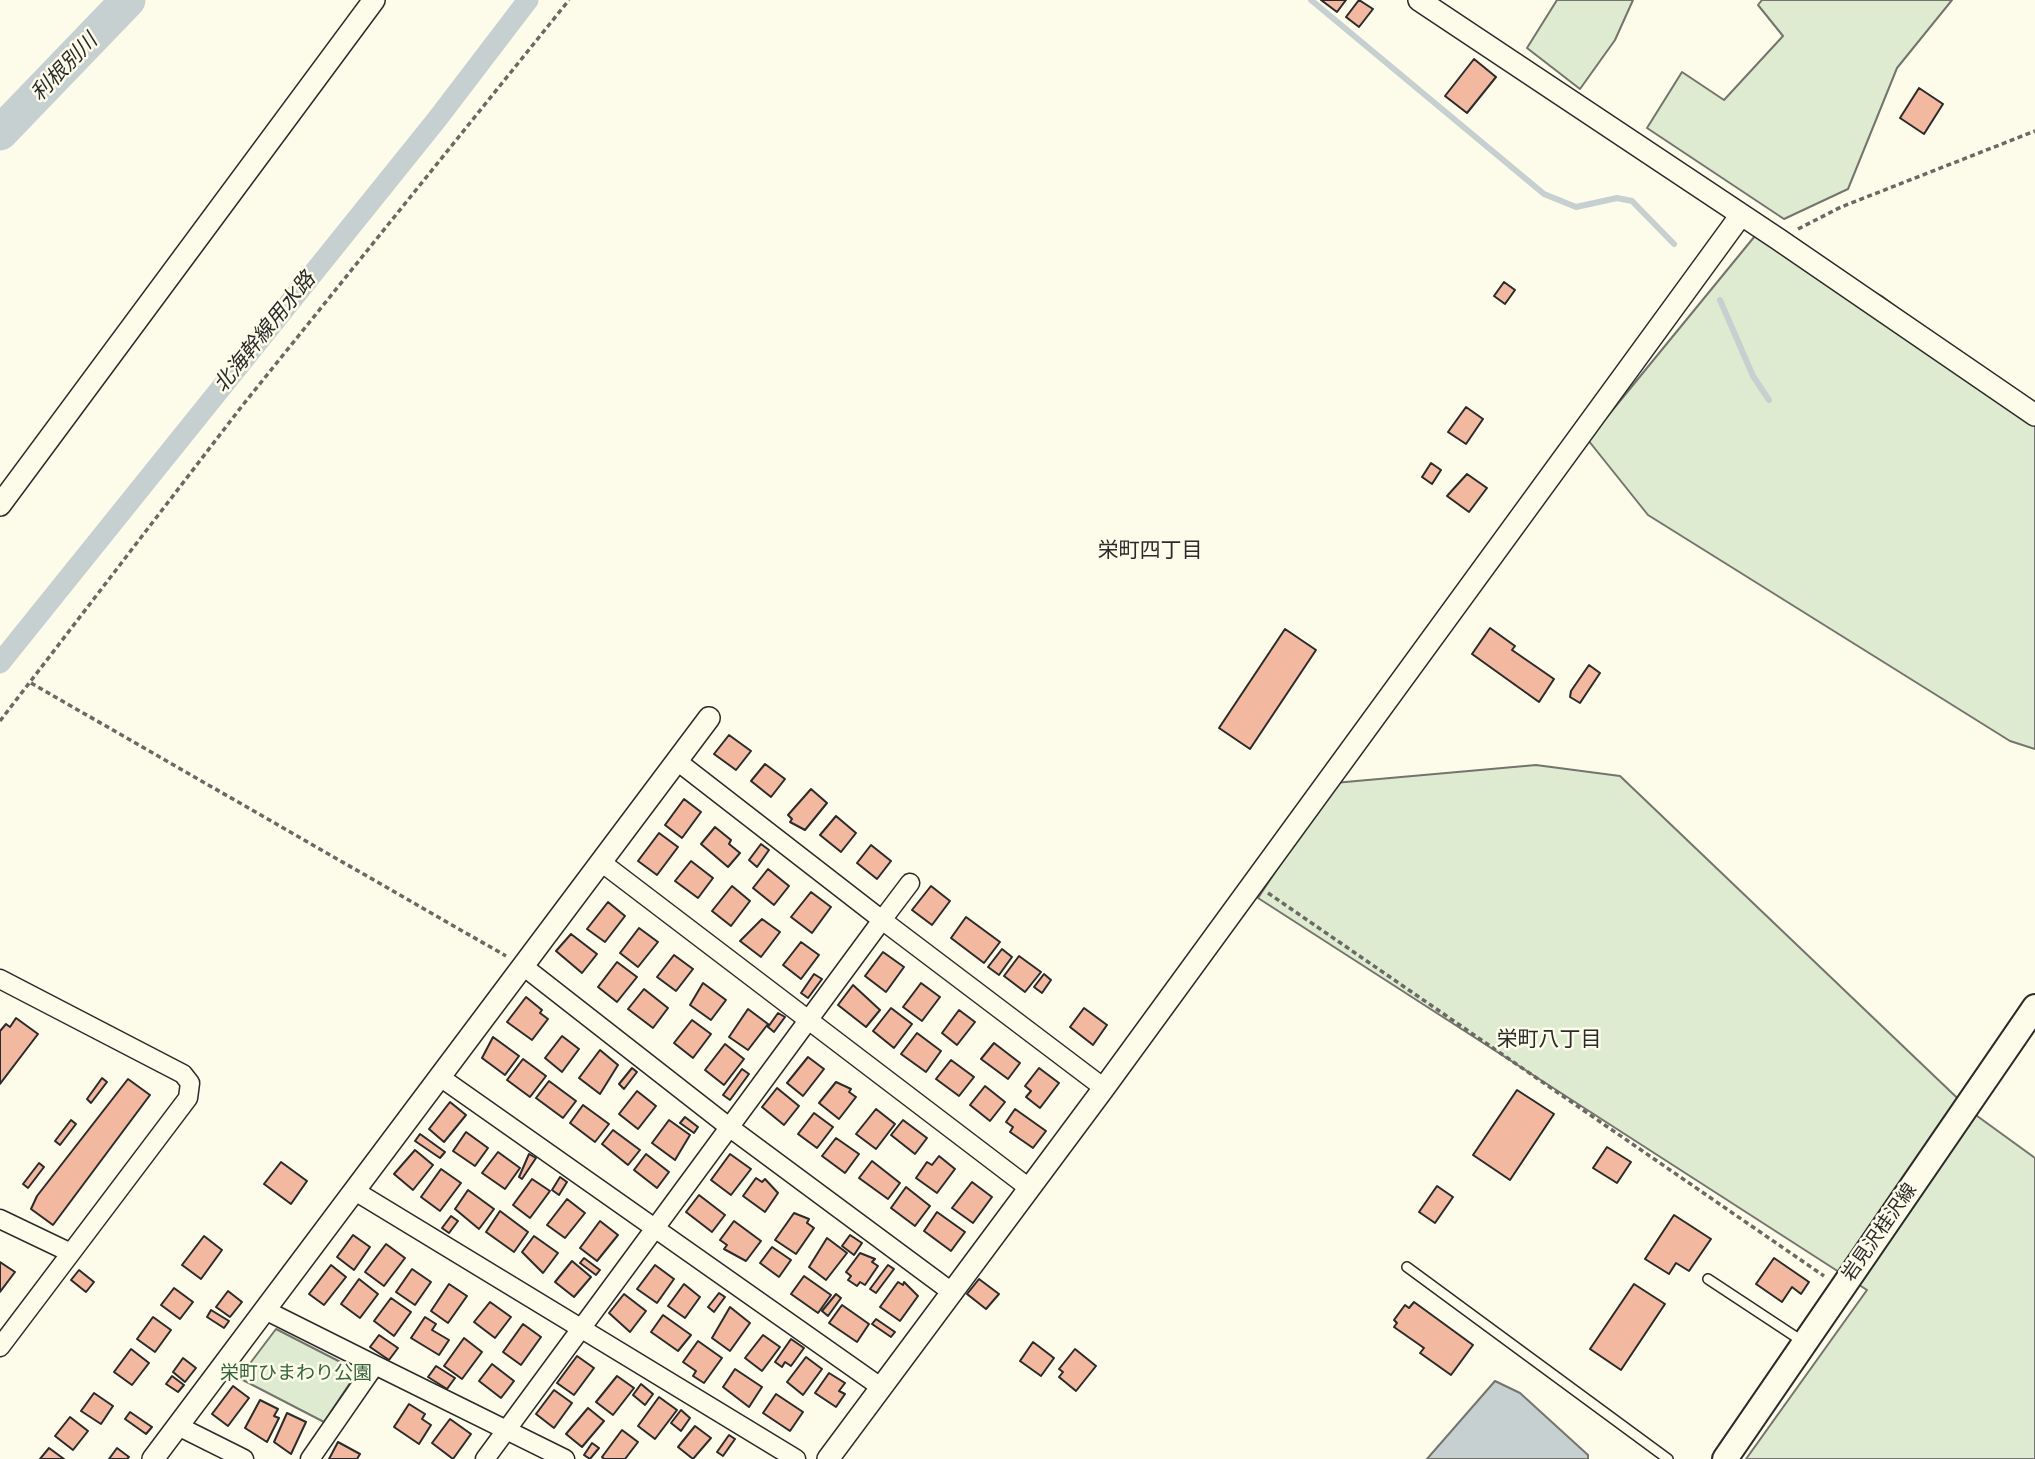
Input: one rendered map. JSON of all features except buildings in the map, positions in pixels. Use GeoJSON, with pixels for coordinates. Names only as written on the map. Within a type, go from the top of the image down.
{"type":"FeatureCollection","features":[{"type":"Feature","properties":{"kind":"main road","name":"岩見沢桂沢線"},"geometry":{"type":"LineString","coordinates":[[1725,1459],[1840,1287],[2035,1007]]}},
{"type":"Feature","properties":{"kind":"street"},"geometry":{"type":"LineString","coordinates":[[0,505],[374,0]]}},
{"type":"Feature","properties":{"kind":"street"},"geometry":{"type":"LineString","coordinates":[[1419,0],[1778,239],[2035,415]]}},
{"type":"Feature","properties":{"kind":"street"},"geometry":{"type":"LineString","coordinates":[[828,1459],[1104,1088],[1741,215]]}},
{"type":"Feature","properties":{"kind":"street"},"geometry":{"type":"LineString","coordinates":[[153,1459],[709,718]]}},
{"type":"Feature","properties":{"kind":"street"},"geometry":{"type":"LineString","coordinates":[[677,761],[1104,1088]]}},
{"type":"Feature","properties":{"kind":"street"},"geometry":{"type":"LineString","coordinates":[[601,862],[1029,1188]]}},
{"type":"Feature","properties":{"kind":"street"},"geometry":{"type":"LineString","coordinates":[[485,1459],[910,883]]}},
{"type":"Feature","properties":{"kind":"street"},"geometry":{"type":"LineString","coordinates":[[523,966],[729,1127],[953,1293]]}},
{"type":"Feature","properties":{"kind":"street"},"geometry":{"type":"LineString","coordinates":[[0,979],[183,1074],[190,1083],[188,1098],[0,1347]]}},
{"type":"Feature","properties":{"kind":"street"},"geometry":{"type":"LineString","coordinates":[[440,1077],[882,1388]]}},
{"type":"Feature","properties":{"kind":"street"},"geometry":{"type":"LineString","coordinates":[[355,1191],[796,1459]]}},
{"type":"Feature","properties":{"kind":"street"},"geometry":{"type":"LineString","coordinates":[[0,1219],[71,1253]]}},
{"type":"Feature","properties":{"kind":"street"},"geometry":{"type":"LineString","coordinates":[[265,1310],[565,1459]]}},
{"type":"Feature","properties":{"kind":"street"},"geometry":{"type":"LineString","coordinates":[[310,1459],[375,1365]]}},
{"type":"Feature","properties":{"kind":"street"},"geometry":{"type":"LineString","coordinates":[[178,1426],[244,1459]]}},
{"type":"Feature","properties":{"kind":"lane"},"geometry":{"type":"LineString","coordinates":[[1408,1267],[1668,1459]]}},
{"type":"Feature","properties":{"kind":"lane"},"geometry":{"type":"LineString","coordinates":[[1708,1279],[1803,1342]]}},
{"type":"Feature","properties":{"kind":"path"},"geometry":{"type":"LineString","coordinates":[[0,721],[242,406],[569,0]]}},
{"type":"Feature","properties":{"kind":"path"},"geometry":{"type":"LineString","coordinates":[[1778,239],[1841,207],[2035,131]]}},
{"type":"Feature","properties":{"kind":"path"},"geometry":{"type":"LineString","coordinates":[[31,683],[523,966]]}},
{"type":"Feature","properties":{"kind":"path"},"geometry":{"type":"LineString","coordinates":[[1253,883],[1840,1287]]}},
{"type":"Feature","properties":{"kind":"green space"},"geometry":{"type":"Polygon","coordinates":[[[1557,0],[1633,0],[1615,40],[1580,89],[1527,48],[1557,0]]]}},
{"type":"Feature","properties":{"kind":"green space"},"geometry":{"type":"Polygon","coordinates":[[[1762,0],[1952,0],[1897,68],[1848,189],[1784,219],[1647,128],[1682,72],[1724,100],[1783,36],[1758,5],[1762,0]]]}},
{"type":"Feature","properties":{"kind":"green space"},"geometry":{"type":"Polygon","coordinates":[[[1759,231],[1883,297],[2035,412],[2035,749],[2010,741],[1648,515],[1588,440],[1759,231]]]}},
{"type":"Feature","properties":{"kind":"green space"},"geometry":{"type":"Polygon","coordinates":[[[1536,765],[1620,776],[1973,1113],[2035,1158],[2035,1459],[1746,1459],[1867,1290],[1258,898],[1334,783],[1536,765]]]}},
{"type":"Feature","properties":{"kind":"green space","name":"栄町ひまわり公園"},"geometry":{"type":"Polygon","coordinates":[[[276,1329],[358,1371],[324,1422],[239,1378],[276,1329]]]}},
{"type":"Feature","properties":{"kind":"shaded area"},"geometry":{"type":"Polygon","coordinates":[[[1495,1381],[1520,1393],[1588,1455],[1588,1459],[1427,1459],[1495,1381]]]}},
{"type":"Feature","properties":{"kind":"waterway","name":"利根別川"},"geometry":{"type":"LineString","coordinates":[[0,133],[128,0]]}},
{"type":"Feature","properties":{"kind":"waterway","name":"北海幹線用水路"},"geometry":{"type":"LineString","coordinates":[[0,663],[438,118],[528,0]]}},
{"type":"Feature","properties":{"kind":"waterway"},"geometry":{"type":"LineString","coordinates":[[1311,0],[1544,194],[1576,207],[1617,198],[1632,201],[1674,244]]}},
{"type":"Feature","properties":{"kind":"waterway"},"geometry":{"type":"LineString","coordinates":[[1720,300],[1753,376],[1769,400]]}},
{"type":"Feature","properties":{"kind":"district","name":"栄町四丁目"},"geometry":{"type":"Point","coordinates":[1150,550]}},
{"type":"Feature","properties":{"kind":"district","name":"栄町八丁目"},"geometry":{"type":"Point","coordinates":[1549,1039]}}]}
